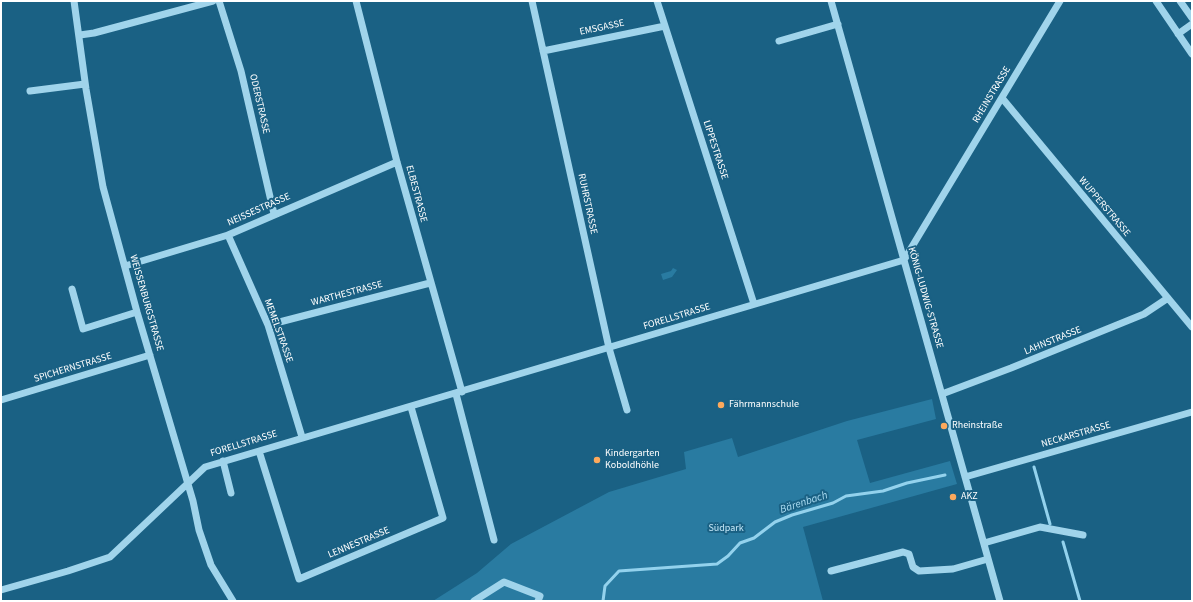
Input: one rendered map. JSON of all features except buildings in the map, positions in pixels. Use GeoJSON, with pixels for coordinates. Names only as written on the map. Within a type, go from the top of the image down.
{"type":"FeatureCollection","features":[{"type":"Feature","properties":{"kind":"street","name":"WEISSENBURGSTRASSE"},"geometry":{"type":"LineString","coordinates":[[74,1],[80,35],[85,84],[103,187],[137,312],[211,565],[233,601]]}},
{"type":"Feature","properties":{"kind":"street"},"geometry":{"type":"LineString","coordinates":[[80,35],[94,33],[213,1]]}},
{"type":"Feature","properties":{"kind":"street","name":"ODERSTRASSE"},"geometry":{"type":"LineString","coordinates":[[219,1],[241,71],[274,214]]}},
{"type":"Feature","properties":{"kind":"street","name":"ELBESTRASSE"},"geometry":{"type":"LineString","coordinates":[[356,1],[397,162],[459,393]]}},
{"type":"Feature","properties":{"kind":"street","name":"RUHRSTRASSE"},"geometry":{"type":"LineString","coordinates":[[532,1],[609,348],[627,410]]}},
{"type":"Feature","properties":{"kind":"street","name":"LIPPESTRASSE"},"geometry":{"type":"LineString","coordinates":[[657,1],[754,304]]}},
{"type":"Feature","properties":{"kind":"street","name":"KÖNIG-LUDWIG-STRASSE"},"geometry":{"type":"LineString","coordinates":[[832,1],[1000,601]]}},
{"type":"Feature","properties":{"kind":"street","name":"RHEINSTRASSE"},"geometry":{"type":"LineString","coordinates":[[904,260],[1060,1]]}},
{"type":"Feature","properties":{"kind":"street"},"geometry":{"type":"LineString","coordinates":[[1156,1],[1192,54]]}},
{"type":"Feature","properties":{"kind":"street"},"geometry":{"type":"LineString","coordinates":[[1180,1],[1192,18]]}},
{"type":"Feature","properties":{"kind":"street"},"geometry":{"type":"LineString","coordinates":[[779,41],[838,24]]}},
{"type":"Feature","properties":{"kind":"street"},"geometry":{"type":"LineString","coordinates":[[1178,34],[1192,24]]}},
{"type":"Feature","properties":{"kind":"street","name":"EMSGASSE"},"geometry":{"type":"LineString","coordinates":[[543,51],[665,26]]}},
{"type":"Feature","properties":{"kind":"street"},"geometry":{"type":"LineString","coordinates":[[30,91],[85,84]]}},
{"type":"Feature","properties":{"kind":"street","name":"WUPPERSTRASSE"},"geometry":{"type":"LineString","coordinates":[[1002,98],[1192,327]]}},
{"type":"Feature","properties":{"kind":"street","name":"NEISSESTRASSE"},"geometry":{"type":"LineString","coordinates":[[125,266],[228,235],[397,162]]}},
{"type":"Feature","properties":{"kind":"street","name":"MEMELSTRASSE"},"geometry":{"type":"LineString","coordinates":[[228,235],[268,325],[302,437]]}},
{"type":"Feature","properties":{"kind":"street","name":"FORELLSTRASSE"},"geometry":{"type":"LineString","coordinates":[[1,590],[68,571],[110,556],[187,482],[205,467],[302,437],[459,393],[904,260]]}},
{"type":"Feature","properties":{"kind":"street","name":"WARTHESTRASSE"},"geometry":{"type":"LineString","coordinates":[[268,325],[430,283]]}},
{"type":"Feature","properties":{"kind":"street"},"geometry":{"type":"LineString","coordinates":[[72,289],[83,329],[137,312]]}},
{"type":"Feature","properties":{"kind":"street","name":"LAHNSTRASSE"},"geometry":{"type":"LineString","coordinates":[[942,394],[1011,368],[1144,314],[1168,298]]}},
{"type":"Feature","properties":{"kind":"street","name":"SPICHERNSTRASSE"},"geometry":{"type":"LineString","coordinates":[[1,400],[150,355]]}},
{"type":"Feature","properties":{"kind":"street"},"geometry":{"type":"LineString","coordinates":[[459,393],[494,540]]}},
{"type":"Feature","properties":{"kind":"street","name":"LENNESTRASSE"},"geometry":{"type":"LineString","coordinates":[[259,451],[300,579],[443,518],[411,407]]}},
{"type":"Feature","properties":{"kind":"street","name":"NECKARSTRASSE"},"geometry":{"type":"LineString","coordinates":[[965,477],[1192,412]]}},
{"type":"Feature","properties":{"kind":"street"},"geometry":{"type":"LineString","coordinates":[[223,461],[231,493]]}},
{"type":"Feature","properties":{"kind":"street"},"geometry":{"type":"LineString","coordinates":[[984,542],[1040,526],[1083,535]]}},
{"type":"Feature","properties":{"kind":"street"},"geometry":{"type":"LineString","coordinates":[[831,571],[903,552],[910,554],[913,567],[919,571],[953,569],[988,559]]}},
{"type":"Feature","properties":{"kind":"street"},"geometry":{"type":"LineString","coordinates":[[474,601],[504,582],[540,596],[538,601]]}},
{"type":"Feature","properties":{"kind":"green space"},"geometry":{"type":"Polygon","coordinates":[[[673,268],[677,270],[672,277],[663,280],[661,274],[671,271],[673,268]]]}},
{"type":"Feature","properties":{"kind":"green space","name":"Südpark"},"geometry":{"type":"Polygon","coordinates":[[[932,399],[936,419],[857,440],[870,483],[950,461],[957,484],[803,527],[823,601],[433,601],[477,573],[511,544],[609,492],[686,469],[684,452],[732,438],[738,457],[847,421],[932,399]]]}},
{"type":"Feature","properties":{"kind":"waterway","name":"Bärenbach"},"geometry":{"type":"LineString","coordinates":[[1034,467],[1050,524]]}},
{"type":"Feature","properties":{"kind":"waterway","name":"Bärenbach"},"geometry":{"type":"LineString","coordinates":[[603,601],[605,586],[619,571],[717,564],[728,556],[740,543],[754,538],[775,522],[792,515],[833,503],[846,496],[883,491],[907,483],[945,475]]}},
{"type":"Feature","properties":{"kind":"waterway","name":"Bärenbach"},"geometry":{"type":"LineString","coordinates":[[1063,542],[1080,601]]}},
{"type":"Feature","properties":{"kind":"place","name":"Fährmannschule"},"geometry":{"type":"Point","coordinates":[721,405]}},
{"type":"Feature","properties":{"kind":"place","name":"Rheinstraße"},"geometry":{"type":"Point","coordinates":[944,426]}},
{"type":"Feature","properties":{"kind":"place","name":"Kindergarten Koboldhöhle"},"geometry":{"type":"Point","coordinates":[597,460]}},
{"type":"Feature","properties":{"kind":"place","name":"AKZ"},"geometry":{"type":"Point","coordinates":[953,497]}}]}
